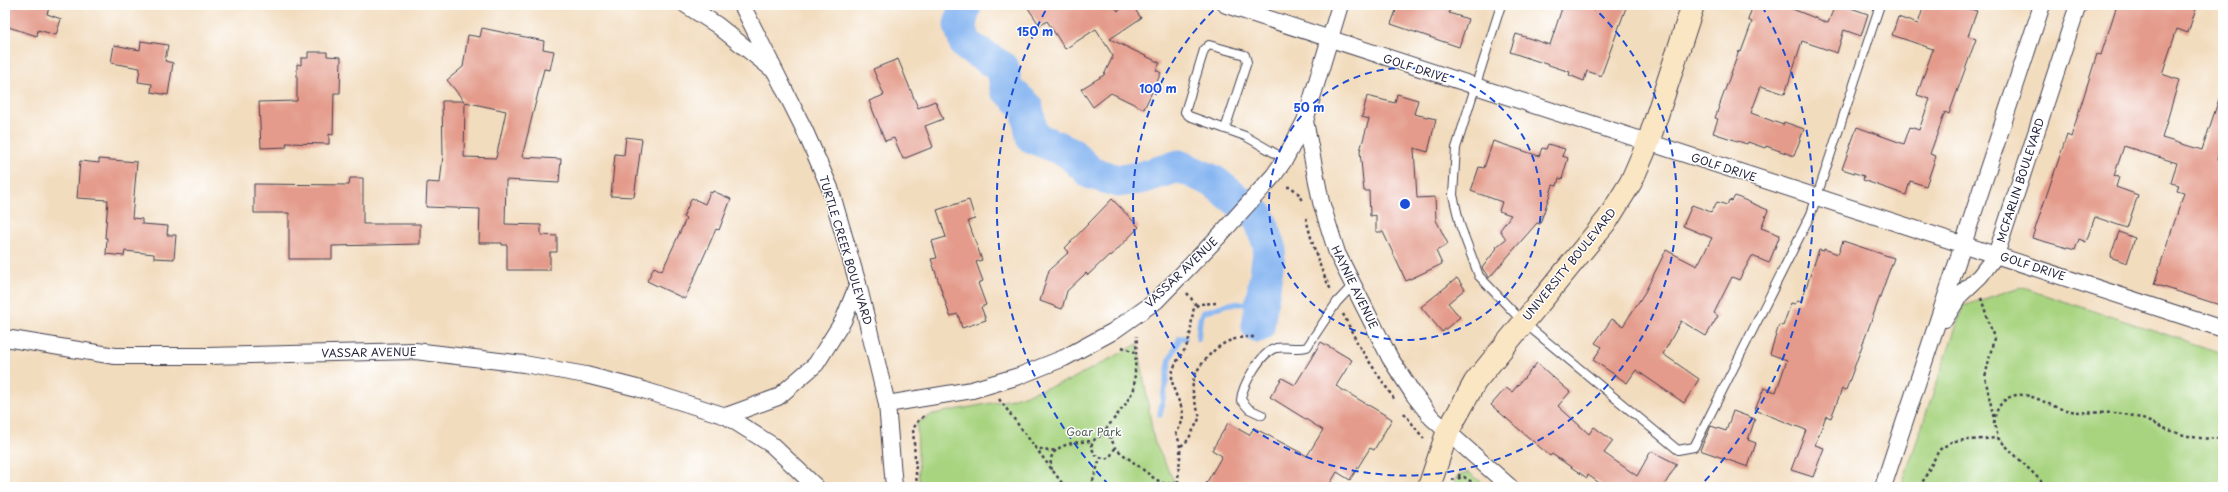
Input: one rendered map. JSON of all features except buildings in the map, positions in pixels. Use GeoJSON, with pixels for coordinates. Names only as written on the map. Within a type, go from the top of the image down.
{"type":"FeatureCollection","features":[{"type":"Feature","properties":{"kind":"street"},"geometry":{"type":"LineString","coordinates":[[686,5],[717,25],[776,72]]}},
{"type":"Feature","properties":{"kind":"street","name":"TURTLE CREEK BOULEVARD"},"geometry":{"type":"LineString","coordinates":[[742,5],[776,72],[830,188],[858,284],[887,404],[894,487]]}},
{"type":"Feature","properties":{"kind":"street","name":"GOLF DRIVE"},"geometry":{"type":"LineString","coordinates":[[1226,5],[1329,40],[1964,244],[2223,329]]}},
{"type":"Feature","properties":{"kind":"street"},"geometry":{"type":"LineString","coordinates":[[1329,40],[1340,5]]}},
{"type":"Feature","properties":{"kind":"street","name":"UNIVERSITY BOULEVARD"},"geometry":{"type":"LineString","coordinates":[[1429,487],[1447,433],[1475,382],[1522,321],[1608,219],[1631,182],[1648,143],[1693,5]]}},
{"type":"Feature","properties":{"kind":"street","name":"MCFARLIN BOULEVARD"},"geometry":{"type":"LineString","coordinates":[[1883,487],[2042,5]]}},
{"type":"Feature","properties":{"kind":"street","name":"MCFARLIN BOULEVARD"},"geometry":{"type":"LineString","coordinates":[[1932,339],[1960,295],[1980,276],[1996,255],[2078,5]]}},
{"type":"Feature","properties":{"kind":"street","name":"VASSAR AVENUE"},"geometry":{"type":"LineString","coordinates":[[887,404],[972,390],[1019,376],[1064,358],[1112,332],[1156,300],[1220,235],[1274,175],[1305,121],[1329,40]]}},
{"type":"Feature","properties":{"kind":"street","name":"HAYNIE AVENUE"},"geometry":{"type":"LineString","coordinates":[[1305,121],[1321,202],[1337,254],[1390,358],[1414,395],[1447,433],[1510,487]]}},
{"type":"Feature","properties":{"kind":"street"},"geometry":{"type":"LineString","coordinates":[[726,416],[778,397],[816,364],[843,320],[858,284]]}},
{"type":"Feature","properties":{"kind":"street","name":"VASSAR AVENUE"},"geometry":{"type":"LineString","coordinates":[[5,338],[115,356],[207,356],[415,351],[469,356],[586,376],[682,401],[726,416],[772,445],[816,487]]}},
{"type":"Feature","properties":{"kind":"lane"},"geometry":{"type":"LineString","coordinates":[[1501,5],[1474,86],[1456,148],[1453,195],[1460,226],[1479,276],[1522,321],[1678,450],[1694,447],[1811,214],[1880,5]]}},
{"type":"Feature","properties":{"kind":"lane"},"geometry":{"type":"LineString","coordinates":[[1225,129],[1247,62],[1245,55],[1210,45],[1204,50],[1185,112],[1189,116],[1225,129],[1245,136],[1285,158]]}},
{"type":"Feature","properties":{"kind":"lane"},"geometry":{"type":"LineString","coordinates":[[1262,416],[1249,409],[1241,400],[1242,390],[1256,367],[1269,351],[1277,348],[1297,350],[1307,347],[1337,302],[1352,285]]}},
{"type":"Feature","properties":{"kind":"path"},"geometry":{"type":"LineString","coordinates":[[1185,290],[1196,306]]}},
{"type":"Feature","properties":{"kind":"path"},"geometry":{"type":"LineString","coordinates":[[1982,302],[1994,338],[1985,377],[1998,438],[2047,487]]}},
{"type":"Feature","properties":{"kind":"path"},"geometry":{"type":"LineString","coordinates":[[1182,487],[1178,483],[1181,446],[1176,433],[1184,419],[1184,412],[1175,392],[1172,378],[1176,362],[1188,342],[1190,320],[1194,308],[1199,304],[1216,303]]}},
{"type":"Feature","properties":{"kind":"path"},"geometry":{"type":"LineString","coordinates":[[1100,458],[1092,451],[1093,441],[1096,437],[1101,435],[1125,405],[1134,388],[1136,376],[1135,352],[1138,330]]}},
{"type":"Feature","properties":{"kind":"path"},"geometry":{"type":"LineString","coordinates":[[1181,446],[1188,440],[1200,417],[1193,390],[1194,378],[1201,365],[1214,349],[1229,340],[1242,336],[1257,337]]}},
{"type":"Feature","properties":{"kind":"path"},"geometry":{"type":"LineString","coordinates":[[1121,346],[1135,352]]}},
{"type":"Feature","properties":{"kind":"path"},"geometry":{"type":"LineString","coordinates":[[1994,423],[1997,408],[2010,397],[2018,395],[2026,396],[2065,410],[2131,415],[2169,430],[2202,439],[2223,438]]}},
{"type":"Feature","properties":{"kind":"path"},"geometry":{"type":"LineString","coordinates":[[999,399],[1033,447],[1065,487]]}},
{"type":"Feature","properties":{"kind":"path"},"geometry":{"type":"LineString","coordinates":[[1101,435],[1112,438],[1115,448],[1155,479],[1165,484],[1178,483]]}},
{"type":"Feature","properties":{"kind":"path"},"geometry":{"type":"LineString","coordinates":[[1920,487],[1939,450],[1954,441],[1998,438]]}},
{"type":"Feature","properties":{"kind":"path"},"geometry":{"type":"LineString","coordinates":[[1053,473],[1052,459],[1057,450],[1065,444],[1093,441]]}},
{"type":"Feature","properties":{"kind":"path"},"geometry":{"type":"LineString","coordinates":[[1033,447],[1048,451],[1057,450]]}},
{"type":"Feature","properties":{"kind":"path"},"geometry":{"type":"LineString","coordinates":[[1100,458],[1110,456],[1115,448]]}},
{"type":"Feature","properties":{"kind":"path"},"geometry":{"type":"LineString","coordinates":[[1091,487],[1100,458]]}},
{"type":"Feature","properties":{"kind":"path"},"geometry":{"type":"LineString","coordinates":[[1459,477],[1460,471]]}},
{"type":"Feature","properties":{"kind":"path"},"geometry":{"type":"LineString","coordinates":[[1450,482],[1459,477],[1468,479],[1475,487]]}},
{"type":"Feature","properties":{"kind":"green space"},"geometry":{"type":"Polygon","coordinates":[[[2020,287],[2223,353],[2223,487],[1901,487],[1963,306],[2020,287]]]}},
{"type":"Feature","properties":{"kind":"green space","name":"Goar Park"},"geometry":{"type":"Polygon","coordinates":[[[1138,344],[1154,441],[1177,487],[919,487],[917,423],[933,414],[1008,400],[1068,381],[1138,344]]]}},
{"type":"Feature","properties":{"kind":"green space"},"geometry":{"type":"Polygon","coordinates":[[[1468,472],[1488,487],[1453,487],[1456,477],[1468,472]]]}},
{"type":"Feature","properties":{"kind":"waterway"},"geometry":{"type":"LineString","coordinates":[[965,5],[960,25],[966,45],[1003,68],[1006,88],[1027,107],[1032,137],[1069,152],[1091,173],[1118,181],[1140,178],[1179,166],[1213,181],[1259,217],[1270,247],[1258,326]]}},
{"type":"Feature","properties":{"kind":"waterway"},"geometry":{"type":"LineString","coordinates":[[1198,339],[1200,319],[1204,312],[1228,304],[1261,303]]}},
{"type":"Feature","properties":{"kind":"waterway"},"geometry":{"type":"LineString","coordinates":[[1160,415],[1170,359],[1180,338],[1185,338]]}}]}
